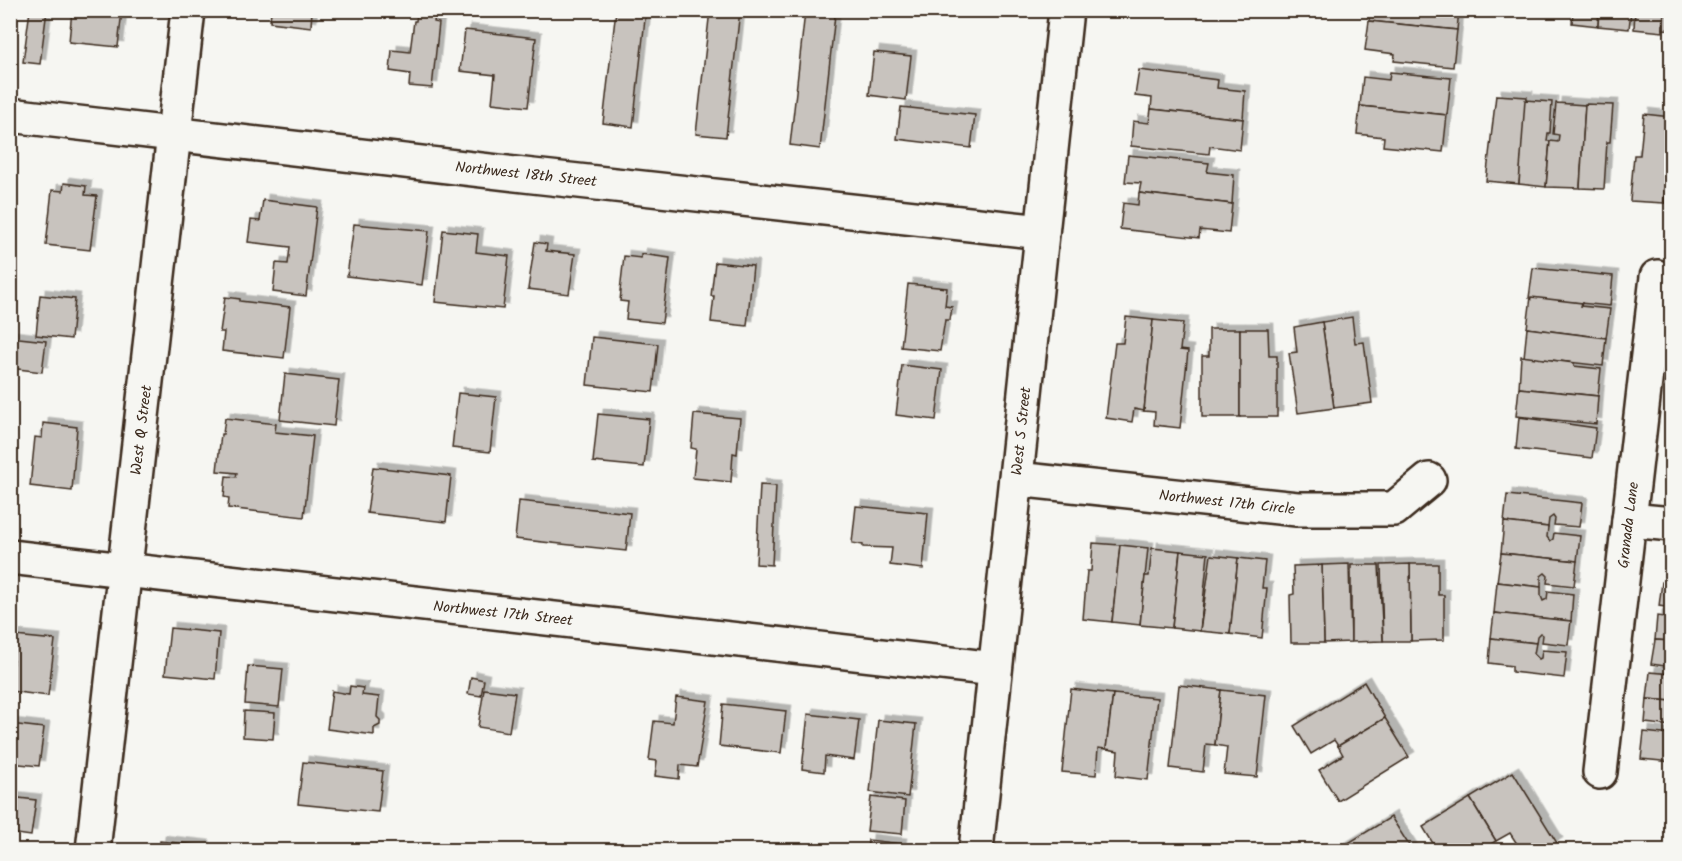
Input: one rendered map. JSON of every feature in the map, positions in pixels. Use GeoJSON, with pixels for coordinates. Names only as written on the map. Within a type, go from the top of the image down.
{"type":"FeatureCollection","features":[{"type":"Feature","properties":{"kind":"street","name":"West Q Street"},"geometry":{"type":"LineString","coordinates":[[93,850],[188,10]]}},
{"type":"Feature","properties":{"kind":"street","name":"West S Street"},"geometry":{"type":"LineString","coordinates":[[975,850],[1066,10]]}},
{"type":"Feature","properties":{"kind":"street","name":"Northwest 18th Street"},"geometry":{"type":"LineString","coordinates":[[10,115],[1042,232]]}},
{"type":"Feature","properties":{"kind":"street","name":"Granada Lane"},"geometry":{"type":"LineString","coordinates":[[1600,772],[1657,277]]}},
{"type":"Feature","properties":{"kind":"street","name":"Northwest 17th Circle"},"geometry":{"type":"LineString","coordinates":[[1016,479],[1297,509],[1394,509],[1429,480]]}},
{"type":"Feature","properties":{"kind":"street"},"geometry":{"type":"LineString","coordinates":[[1629,520],[1671,524]]}},
{"type":"Feature","properties":{"kind":"street","name":"Northwest 17th Street"},"geometry":{"type":"LineString","coordinates":[[10,557],[995,669]]}},
{"type":"Feature","properties":{"kind":"building"},"geometry":{"type":"Polygon","coordinates":[[[30,10],[47,10],[40,64],[23,62],[30,10]]]}},
{"type":"Feature","properties":{"kind":"building"},"geometry":{"type":"Polygon","coordinates":[[[72,10],[122,10],[118,47],[69,42],[72,10]]]}},
{"type":"Feature","properties":{"kind":"building"},"geometry":{"type":"Polygon","coordinates":[[[271,10],[312,10],[311,27],[270,22],[271,10]]]}},
{"type":"Feature","properties":{"kind":"building"},"geometry":{"type":"Polygon","coordinates":[[[616,10],[646,10],[633,127],[603,123],[616,10]]]}},
{"type":"Feature","properties":{"kind":"building"},"geometry":{"type":"Polygon","coordinates":[[[710,10],[740,10],[726,137],[696,134],[710,10]]]}},
{"type":"Feature","properties":{"kind":"building"},"geometry":{"type":"Polygon","coordinates":[[[1370,10],[1459,10],[1457,30],[1369,21],[1370,10]]]}},
{"type":"Feature","properties":{"kind":"building"},"geometry":{"type":"Polygon","coordinates":[[[1573,10],[1599,10],[1598,26],[1572,23],[1573,10]]]}},
{"type":"Feature","properties":{"kind":"building"},"geometry":{"type":"Polygon","coordinates":[[[1599,10],[1631,10],[1629,29],[1598,26],[1599,10]]]}},
{"type":"Feature","properties":{"kind":"building"},"geometry":{"type":"Polygon","coordinates":[[[1635,10],[1664,10],[1663,32],[1634,29],[1635,10]]]}},
{"type":"Feature","properties":{"kind":"building"},"geometry":{"type":"Polygon","coordinates":[[[1664,10],[1672,10],[1672,30],[1663,29],[1664,10]]]}},
{"type":"Feature","properties":{"kind":"building"},"geometry":{"type":"Polygon","coordinates":[[[805,12],[835,15],[820,149],[790,145],[805,12]]]}},
{"type":"Feature","properties":{"kind":"building"},"geometry":{"type":"Polygon","coordinates":[[[417,13],[435,15],[434,22],[439,23],[432,88],[409,86],[410,74],[390,71],[392,50],[410,52],[417,13]]]}},
{"type":"Feature","properties":{"kind":"building"},"geometry":{"type":"Polygon","coordinates":[[[1369,21],[1457,30],[1453,67],[1394,61],[1395,54],[1365,50],[1369,21]]]}},
{"type":"Feature","properties":{"kind":"building"},"geometry":{"type":"Polygon","coordinates":[[[465,30],[536,38],[528,107],[492,103],[495,75],[460,71],[465,30]]]}},
{"type":"Feature","properties":{"kind":"building"},"geometry":{"type":"Polygon","coordinates":[[[874,52],[911,56],[906,100],[869,95],[874,52]]]}},
{"type":"Feature","properties":{"kind":"building"},"geometry":{"type":"Polygon","coordinates":[[[1139,70],[1218,80],[1217,88],[1245,91],[1243,119],[1151,109],[1152,98],[1135,96],[1139,70]]]}},
{"type":"Feature","properties":{"kind":"building"},"geometry":{"type":"Polygon","coordinates":[[[1390,72],[1451,78],[1447,115],[1360,106],[1363,77],[1389,80],[1390,72]]]}},
{"type":"Feature","properties":{"kind":"building"},"geometry":{"type":"Polygon","coordinates":[[[1496,95],[1527,97],[1519,184],[1486,181],[1496,95]]]}},
{"type":"Feature","properties":{"kind":"building"},"geometry":{"type":"Polygon","coordinates":[[[1525,100],[1552,102],[1550,133],[1548,133],[1547,141],[1550,141],[1546,187],[1519,184],[1525,100]]]}},
{"type":"Feature","properties":{"kind":"building"},"geometry":{"type":"Polygon","coordinates":[[[1556,103],[1585,105],[1580,188],[1546,187],[1550,141],[1558,142],[1559,135],[1553,134],[1556,103]]]}},
{"type":"Feature","properties":{"kind":"building"},"geometry":{"type":"Polygon","coordinates":[[[1585,104],[1613,105],[1610,142],[1607,142],[1604,189],[1580,188],[1585,104]]]}},
{"type":"Feature","properties":{"kind":"building"},"geometry":{"type":"Polygon","coordinates":[[[1360,106],[1447,115],[1443,152],[1383,146],[1384,137],[1357,134],[1360,106]]]}},
{"type":"Feature","properties":{"kind":"building"},"geometry":{"type":"Polygon","coordinates":[[[901,107],[975,115],[971,148],[897,139],[901,107]]]}},
{"type":"Feature","properties":{"kind":"building"},"geometry":{"type":"Polygon","coordinates":[[[1151,109],[1243,119],[1240,150],[1210,146],[1209,154],[1131,146],[1133,121],[1149,123],[1151,109]]]}},
{"type":"Feature","properties":{"kind":"building"},"geometry":{"type":"Polygon","coordinates":[[[1644,114],[1671,117],[1664,203],[1630,201],[1634,155],[1640,155],[1644,114]]]}},
{"type":"Feature","properties":{"kind":"building"},"geometry":{"type":"Polygon","coordinates":[[[1671,119],[1672,203],[1664,203],[1671,119]]]}},
{"type":"Feature","properties":{"kind":"building"},"geometry":{"type":"Polygon","coordinates":[[[1128,155],[1209,163],[1207,172],[1234,175],[1232,204],[1139,193],[1141,183],[1125,182],[1128,155]]]}},
{"type":"Feature","properties":{"kind":"building"},"geometry":{"type":"Polygon","coordinates":[[[64,183],[86,186],[85,195],[97,196],[90,250],[46,245],[52,190],[63,191],[64,183]]]}},
{"type":"Feature","properties":{"kind":"building"},"geometry":{"type":"Polygon","coordinates":[[[1139,193],[1232,204],[1229,233],[1200,230],[1199,238],[1120,229],[1123,203],[1138,205],[1139,193]]]}},
{"type":"Feature","properties":{"kind":"building"},"geometry":{"type":"Polygon","coordinates":[[[263,200],[317,207],[306,296],[273,292],[276,263],[288,264],[290,247],[248,242],[251,220],[260,221],[263,200]]]}},
{"type":"Feature","properties":{"kind":"building"},"geometry":{"type":"Polygon","coordinates":[[[354,224],[429,231],[422,285],[347,276],[354,224]]]}},
{"type":"Feature","properties":{"kind":"building"},"geometry":{"type":"Polygon","coordinates":[[[443,230],[478,234],[476,252],[509,256],[503,309],[435,302],[443,230]]]}},
{"type":"Feature","properties":{"kind":"building"},"geometry":{"type":"Polygon","coordinates":[[[535,242],[547,244],[546,251],[575,254],[569,294],[528,289],[535,242]]]}},
{"type":"Feature","properties":{"kind":"building"},"geometry":{"type":"Polygon","coordinates":[[[641,254],[670,258],[662,323],[626,319],[628,302],[620,301],[624,256],[641,258],[641,254]]]}},
{"type":"Feature","properties":{"kind":"building"},"geometry":{"type":"Polygon","coordinates":[[[715,262],[753,266],[747,326],[711,322],[715,262]]]}},
{"type":"Feature","properties":{"kind":"building"},"geometry":{"type":"Polygon","coordinates":[[[1533,268],[1613,276],[1610,306],[1529,298],[1533,268]]]}},
{"type":"Feature","properties":{"kind":"building"},"geometry":{"type":"Polygon","coordinates":[[[908,284],[947,288],[945,306],[952,307],[950,320],[945,320],[940,351],[901,347],[908,284]]]}},
{"type":"Feature","properties":{"kind":"building"},"geometry":{"type":"Polygon","coordinates":[[[40,295],[75,299],[71,339],[36,335],[40,295]]]}},
{"type":"Feature","properties":{"kind":"building"},"geometry":{"type":"Polygon","coordinates":[[[225,297],[290,307],[284,358],[222,351],[224,332],[220,332],[225,297]]]}},
{"type":"Feature","properties":{"kind":"building"},"geometry":{"type":"Polygon","coordinates":[[[1531,297],[1610,309],[1606,338],[1527,328],[1531,297]]]}},
{"type":"Feature","properties":{"kind":"building"},"geometry":{"type":"Polygon","coordinates":[[[1126,317],[1153,320],[1144,411],[1134,409],[1132,422],[1106,418],[1115,343],[1123,343],[1126,317]]]}},
{"type":"Feature","properties":{"kind":"building"},"geometry":{"type":"Polygon","coordinates":[[[1352,317],[1355,343],[1364,342],[1372,403],[1334,408],[1322,322],[1352,317]]]}},
{"type":"Feature","properties":{"kind":"building"},"geometry":{"type":"Polygon","coordinates":[[[1153,320],[1183,323],[1180,350],[1188,351],[1180,428],[1154,425],[1155,412],[1144,411],[1153,320]]]}},
{"type":"Feature","properties":{"kind":"building"},"geometry":{"type":"Polygon","coordinates":[[[1322,322],[1334,408],[1298,413],[1289,353],[1297,352],[1294,327],[1322,322]]]}},
{"type":"Feature","properties":{"kind":"building"},"geometry":{"type":"Polygon","coordinates":[[[1527,328],[1606,338],[1603,366],[1524,357],[1527,328]]]}},
{"type":"Feature","properties":{"kind":"building"},"geometry":{"type":"Polygon","coordinates":[[[1209,329],[1240,329],[1240,417],[1202,417],[1202,356],[1209,356],[1209,329]]]}},
{"type":"Feature","properties":{"kind":"building"},"geometry":{"type":"Polygon","coordinates":[[[1240,329],[1268,329],[1269,356],[1277,356],[1277,417],[1240,417],[1240,329]]]}},
{"type":"Feature","properties":{"kind":"building"},"geometry":{"type":"Polygon","coordinates":[[[10,337],[46,341],[42,372],[10,368],[10,337]]]}},
{"type":"Feature","properties":{"kind":"building"},"geometry":{"type":"Polygon","coordinates":[[[592,337],[658,344],[653,392],[587,385],[592,337]]]}},
{"type":"Feature","properties":{"kind":"building"},"geometry":{"type":"Polygon","coordinates":[[[1521,356],[1601,369],[1598,396],[1519,388],[1521,356]]]}},
{"type":"Feature","properties":{"kind":"building"},"geometry":{"type":"Polygon","coordinates":[[[902,365],[942,370],[936,420],[896,415],[902,365]]]}},
{"type":"Feature","properties":{"kind":"building"},"geometry":{"type":"Polygon","coordinates":[[[285,374],[339,380],[334,426],[280,420],[285,374]]]}},
{"type":"Feature","properties":{"kind":"building"},"geometry":{"type":"Polygon","coordinates":[[[1519,388],[1598,396],[1596,424],[1516,416],[1519,388]]]}},
{"type":"Feature","properties":{"kind":"building"},"geometry":{"type":"Polygon","coordinates":[[[458,393],[496,397],[490,452],[452,448],[458,393]]]}},
{"type":"Feature","properties":{"kind":"building"},"geometry":{"type":"Polygon","coordinates":[[[598,414],[649,419],[644,467],[593,462],[598,414]]]}},
{"type":"Feature","properties":{"kind":"building"},"geometry":{"type":"Polygon","coordinates":[[[694,414],[740,418],[737,454],[733,453],[731,482],[693,478],[696,449],[691,448],[694,414]]]}},
{"type":"Feature","properties":{"kind":"building"},"geometry":{"type":"Polygon","coordinates":[[[1519,417],[1596,428],[1592,458],[1516,449],[1519,417]]]}},
{"type":"Feature","properties":{"kind":"building"},"geometry":{"type":"Polygon","coordinates":[[[225,418],[276,424],[275,432],[313,436],[304,517],[228,508],[229,498],[224,497],[226,476],[236,477],[237,473],[217,471],[225,418]]]}},
{"type":"Feature","properties":{"kind":"building"},"geometry":{"type":"Polygon","coordinates":[[[43,423],[77,427],[72,491],[30,486],[35,437],[42,438],[43,423]]]}},
{"type":"Feature","properties":{"kind":"building"},"geometry":{"type":"Polygon","coordinates":[[[373,467],[451,476],[446,522],[367,513],[373,467]]]}},
{"type":"Feature","properties":{"kind":"building"},"geometry":{"type":"Polygon","coordinates":[[[760,485],[776,486],[772,565],[756,564],[760,485]]]}},
{"type":"Feature","properties":{"kind":"building"},"geometry":{"type":"Polygon","coordinates":[[[1507,495],[1582,503],[1579,527],[1554,525],[1553,516],[1549,519],[1548,527],[1504,522],[1507,495]]]}},
{"type":"Feature","properties":{"kind":"building"},"geometry":{"type":"Polygon","coordinates":[[[519,501],[630,513],[626,551],[515,539],[519,501]]]}},
{"type":"Feature","properties":{"kind":"building"},"geometry":{"type":"Polygon","coordinates":[[[856,506],[928,513],[923,569],[890,565],[892,548],[863,547],[863,545],[852,543],[856,506]]]}},
{"type":"Feature","properties":{"kind":"building"},"geometry":{"type":"Polygon","coordinates":[[[1504,522],[1548,527],[1547,537],[1550,541],[1554,533],[1580,536],[1577,561],[1501,553],[1504,522]]]}},
{"type":"Feature","properties":{"kind":"building"},"geometry":{"type":"Polygon","coordinates":[[[1093,543],[1120,545],[1112,622],[1083,619],[1087,571],[1091,571],[1093,543]]]}},
{"type":"Feature","properties":{"kind":"building"},"geometry":{"type":"Polygon","coordinates":[[[1120,545],[1148,548],[1140,625],[1112,622],[1120,545]]]}},
{"type":"Feature","properties":{"kind":"building"},"geometry":{"type":"Polygon","coordinates":[[[1152,548],[1180,551],[1172,628],[1140,625],[1145,576],[1149,576],[1152,548]]]}},
{"type":"Feature","properties":{"kind":"building"},"geometry":{"type":"Polygon","coordinates":[[[1180,551],[1208,554],[1200,631],[1172,628],[1180,551]]]}},
{"type":"Feature","properties":{"kind":"building"},"geometry":{"type":"Polygon","coordinates":[[[1501,553],[1577,561],[1574,586],[1547,583],[1548,576],[1545,573],[1541,576],[1541,587],[1497,582],[1501,553]]]}},
{"type":"Feature","properties":{"kind":"building"},"geometry":{"type":"Polygon","coordinates":[[[1211,555],[1238,558],[1230,634],[1200,631],[1211,555]]]}},
{"type":"Feature","properties":{"kind":"building"},"geometry":{"type":"Polygon","coordinates":[[[1238,558],[1265,561],[1262,588],[1267,588],[1262,638],[1230,634],[1238,558]]]}},
{"type":"Feature","properties":{"kind":"building"},"geometry":{"type":"Polygon","coordinates":[[[1349,564],[1351,642],[1324,643],[1322,565],[1349,564]]]}},
{"type":"Feature","properties":{"kind":"building"},"geometry":{"type":"Polygon","coordinates":[[[1410,564],[1438,564],[1438,595],[1444,595],[1444,640],[1411,641],[1410,564]]]}},
{"type":"Feature","properties":{"kind":"building"},"geometry":{"type":"Polygon","coordinates":[[[1410,564],[1411,641],[1383,641],[1381,565],[1410,564]]]}},
{"type":"Feature","properties":{"kind":"building"},"geometry":{"type":"Polygon","coordinates":[[[1322,565],[1324,643],[1291,643],[1290,595],[1294,594],[1293,566],[1322,565]]]}},
{"type":"Feature","properties":{"kind":"building"},"geometry":{"type":"Polygon","coordinates":[[[1351,565],[1379,565],[1383,641],[1351,642],[1351,565]]]}},
{"type":"Feature","properties":{"kind":"building"},"geometry":{"type":"Polygon","coordinates":[[[1497,582],[1541,587],[1543,601],[1547,599],[1548,591],[1573,594],[1571,621],[1494,613],[1497,582]]]}},
{"type":"Feature","properties":{"kind":"building"},"geometry":{"type":"Polygon","coordinates":[[[1662,582],[1672,583],[1672,608],[1659,606],[1662,582]]]}},
{"type":"Feature","properties":{"kind":"building"},"geometry":{"type":"Polygon","coordinates":[[[1494,613],[1571,621],[1568,645],[1542,642],[1543,635],[1540,633],[1536,643],[1491,638],[1494,613]]]}},
{"type":"Feature","properties":{"kind":"building"},"geometry":{"type":"Polygon","coordinates":[[[1657,616],[1672,618],[1672,641],[1655,640],[1657,616]]]}},
{"type":"Feature","properties":{"kind":"building"},"geometry":{"type":"Polygon","coordinates":[[[170,628],[219,633],[215,679],[165,674],[170,628]]]}},
{"type":"Feature","properties":{"kind":"building"},"geometry":{"type":"Polygon","coordinates":[[[15,636],[55,640],[48,696],[10,691],[15,636]]]}},
{"type":"Feature","properties":{"kind":"building"},"geometry":{"type":"Polygon","coordinates":[[[1491,638],[1536,643],[1534,654],[1539,659],[1542,650],[1567,652],[1564,678],[1512,672],[1512,666],[1489,663],[1491,638]]]}},
{"type":"Feature","properties":{"kind":"building"},"geometry":{"type":"Polygon","coordinates":[[[1655,640],[1672,641],[1672,667],[1651,664],[1655,640]]]}},
{"type":"Feature","properties":{"kind":"building"},"geometry":{"type":"Polygon","coordinates":[[[248,666],[283,669],[279,707],[245,704],[248,666]]]}},
{"type":"Feature","properties":{"kind":"building"},"geometry":{"type":"Polygon","coordinates":[[[1650,672],[1672,674],[1672,701],[1647,699],[1650,672]]]}},
{"type":"Feature","properties":{"kind":"building"},"geometry":{"type":"Polygon","coordinates":[[[471,677],[484,680],[481,696],[468,694],[471,677]]]}},
{"type":"Feature","properties":{"kind":"building"},"geometry":{"type":"Polygon","coordinates":[[[1364,682],[1385,718],[1338,746],[1334,740],[1311,754],[1294,726],[1364,682]]]}},
{"type":"Feature","properties":{"kind":"building"},"geometry":{"type":"Polygon","coordinates":[[[1179,685],[1221,690],[1215,745],[1206,744],[1203,772],[1170,768],[1179,685]]]}},
{"type":"Feature","properties":{"kind":"building"},"geometry":{"type":"Polygon","coordinates":[[[350,686],[363,688],[362,695],[379,697],[377,717],[380,725],[374,728],[374,735],[327,729],[332,691],[349,694],[350,686]]]}},
{"type":"Feature","properties":{"kind":"building"},"geometry":{"type":"Polygon","coordinates":[[[484,689],[515,693],[509,732],[478,727],[484,689]]]}},
{"type":"Feature","properties":{"kind":"building"},"geometry":{"type":"Polygon","coordinates":[[[1071,689],[1113,694],[1106,749],[1098,748],[1096,775],[1062,772],[1071,689]]]}},
{"type":"Feature","properties":{"kind":"building"},"geometry":{"type":"Polygon","coordinates":[[[1221,690],[1266,695],[1257,777],[1224,774],[1227,747],[1215,745],[1221,690]]]}},
{"type":"Feature","properties":{"kind":"building"},"geometry":{"type":"Polygon","coordinates":[[[1113,694],[1157,698],[1148,780],[1116,776],[1118,751],[1106,749],[1113,694]]]}},
{"type":"Feature","properties":{"kind":"building"},"geometry":{"type":"Polygon","coordinates":[[[676,697],[708,701],[697,767],[680,765],[679,779],[655,776],[657,761],[649,760],[654,721],[673,723],[676,697]]]}},
{"type":"Feature","properties":{"kind":"building"},"geometry":{"type":"Polygon","coordinates":[[[1647,699],[1672,701],[1672,726],[1645,723],[1647,699]]]}},
{"type":"Feature","properties":{"kind":"building"},"geometry":{"type":"Polygon","coordinates":[[[723,704],[786,711],[781,753],[719,746],[723,704]]]}},
{"type":"Feature","properties":{"kind":"building"},"geometry":{"type":"Polygon","coordinates":[[[244,711],[275,713],[273,739],[243,737],[244,711]]]}},
{"type":"Feature","properties":{"kind":"building"},"geometry":{"type":"Polygon","coordinates":[[[808,714],[859,720],[854,760],[825,756],[824,772],[802,769],[808,714]]]}},
{"type":"Feature","properties":{"kind":"building"},"geometry":{"type":"Polygon","coordinates":[[[1385,718],[1409,757],[1338,801],[1319,770],[1343,755],[1338,746],[1385,718]]]}},
{"type":"Feature","properties":{"kind":"building"},"geometry":{"type":"Polygon","coordinates":[[[878,720],[916,724],[908,797],[870,792],[878,720]]]}},
{"type":"Feature","properties":{"kind":"building"},"geometry":{"type":"Polygon","coordinates":[[[10,724],[44,728],[39,766],[10,763],[10,724]]]}},
{"type":"Feature","properties":{"kind":"building"},"geometry":{"type":"Polygon","coordinates":[[[1644,732],[1672,735],[1672,762],[1641,759],[1644,732]]]}},
{"type":"Feature","properties":{"kind":"building"},"geometry":{"type":"Polygon","coordinates":[[[303,762],[383,771],[378,812],[298,804],[303,762]]]}},
{"type":"Feature","properties":{"kind":"building"},"geometry":{"type":"Polygon","coordinates":[[[1513,772],[1557,843],[1546,850],[1521,850],[1510,833],[1496,841],[1470,798],[1513,772]]]}},
{"type":"Feature","properties":{"kind":"building"},"geometry":{"type":"Polygon","coordinates":[[[10,797],[36,800],[31,836],[10,833],[10,797]]]}},
{"type":"Feature","properties":{"kind":"building"},"geometry":{"type":"Polygon","coordinates":[[[871,797],[905,801],[902,834],[867,831],[871,797]]]}},
{"type":"Feature","properties":{"kind":"building"},"geometry":{"type":"Polygon","coordinates":[[[1470,798],[1496,841],[1481,850],[1437,850],[1423,827],[1470,798]]]}},
{"type":"Feature","properties":{"kind":"building"},"geometry":{"type":"Polygon","coordinates":[[[1391,817],[1412,850],[1337,850],[1391,817]]]}},
{"type":"Feature","properties":{"kind":"building"},"geometry":{"type":"Polygon","coordinates":[[[868,840],[901,844],[900,850],[867,850],[868,840]]]}},
{"type":"Feature","properties":{"kind":"building"},"geometry":{"type":"Polygon","coordinates":[[[160,841],[204,846],[204,850],[159,850],[160,841]]]}}]}
